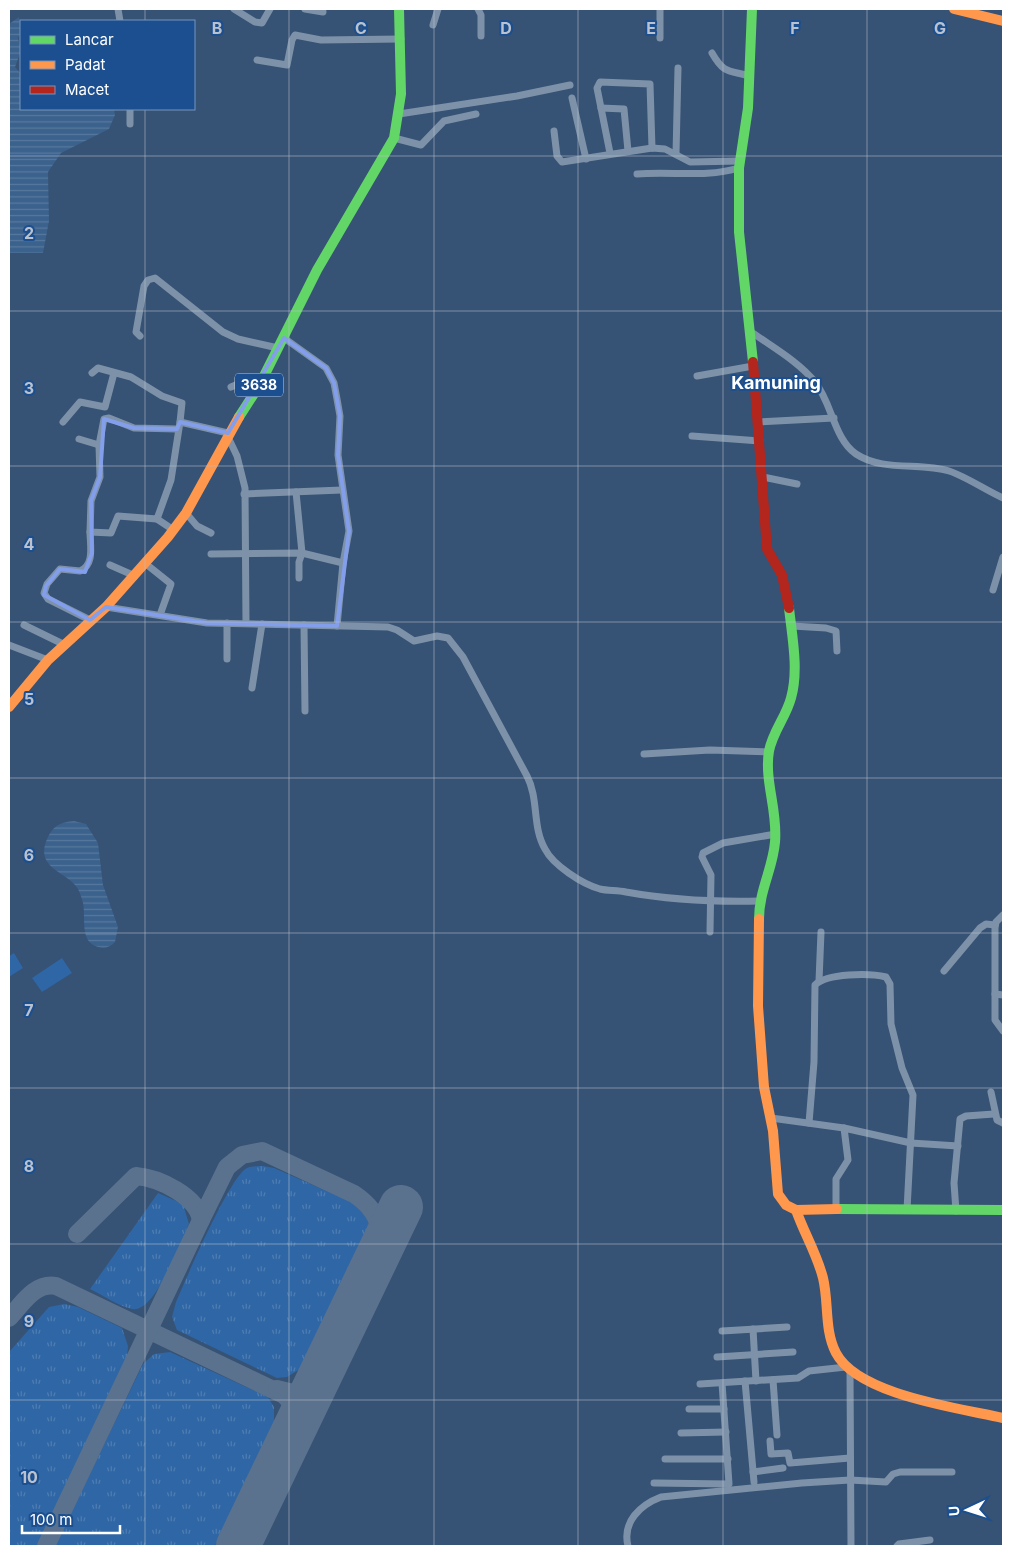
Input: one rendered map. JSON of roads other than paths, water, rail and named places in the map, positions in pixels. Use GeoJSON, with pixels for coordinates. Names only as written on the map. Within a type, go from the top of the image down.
{"type":"FeatureCollection","features":[{"type":"Feature","properties":{"kind":"street"},"geometry":{"type":"LineString","coordinates":[[234,9],[255,22],[262,23],[270,9]]}},
{"type":"Feature","properties":{"kind":"street"},"geometry":{"type":"LineString","coordinates":[[305,9],[323,12]]}},
{"type":"Feature","properties":{"kind":"street","name":"3638"},"geometry":{"type":"LineString","coordinates":[[9,707],[48,660],[106,607],[136,576],[186,513],[227,434],[259,386],[317,270],[394,138],[399,114],[399,9]]}},
{"type":"Feature","properties":{"kind":"street"},"geometry":{"type":"LineString","coordinates":[[433,25],[438,9]]}},
{"type":"Feature","properties":{"kind":"street"},"geometry":{"type":"LineString","coordinates":[[478,9],[481,15],[481,36]]}},
{"type":"Feature","properties":{"kind":"street"},"geometry":{"type":"LineString","coordinates":[[660,9],[660,38]]}},
{"type":"Feature","properties":{"kind":"street"},"geometry":{"type":"LineString","coordinates":[[752,9],[748,108],[740,164],[738,205],[744,285],[759,422],[768,552],[782,575],[792,626],[794,683],[791,699],[774,733],[769,752],[768,775],[776,834],[773,855],[759,901],[758,1006],[764,1087],[771,1118],[778,1194],[786,1205],[796,1210],[1003,1210]]}},
{"type":"Feature","properties":{"kind":"street"},"geometry":{"type":"LineString","coordinates":[[954,9],[1003,21]]}},
{"type":"Feature","properties":{"kind":"street"},"geometry":{"type":"LineString","coordinates":[[257,60],[287,65],[293,37],[296,35],[322,40],[400,39]]}},
{"type":"Feature","properties":{"kind":"street"},"geometry":{"type":"LineString","coordinates":[[712,52],[720,67],[729,72],[750,76]]}},
{"type":"Feature","properties":{"kind":"street"},"geometry":{"type":"LineString","coordinates":[[676,154],[678,68]]}},
{"type":"Feature","properties":{"kind":"street"},"geometry":{"type":"LineString","coordinates":[[610,153],[600,108],[598,82],[650,84],[652,148]]}},
{"type":"Feature","properties":{"kind":"street"},"geometry":{"type":"LineString","coordinates":[[399,114],[458,106],[570,85]]}},
{"type":"Feature","properties":{"kind":"street"},"geometry":{"type":"LineString","coordinates":[[572,98],[586,159]]}},
{"type":"Feature","properties":{"kind":"street"},"geometry":{"type":"LineString","coordinates":[[600,108],[620,107],[625,110],[628,151]]}},
{"type":"Feature","properties":{"kind":"street"},"geometry":{"type":"LineString","coordinates":[[130,110],[130,124]]}},
{"type":"Feature","properties":{"kind":"street"},"geometry":{"type":"LineString","coordinates":[[394,138],[406,143],[421,144],[444,121],[476,114]]}},
{"type":"Feature","properties":{"kind":"street"},"geometry":{"type":"LineString","coordinates":[[554,130],[560,161],[565,162],[610,153],[652,148],[665,149],[690,162],[740,164]]}},
{"type":"Feature","properties":{"kind":"street"},"geometry":{"type":"LineString","coordinates":[[637,174],[657,172],[697,175],[717,174],[740,164]]}},
{"type":"Feature","properties":{"kind":"street"},"geometry":{"type":"LineString","coordinates":[[140,336],[136,332],[144,286],[148,280],[155,278],[223,332],[238,339],[278,348]]}},
{"type":"Feature","properties":{"kind":"street"},"geometry":{"type":"LineString","coordinates":[[750,331],[797,364],[815,382],[826,399],[848,445],[863,458],[882,463],[949,471],[1003,498]]}},
{"type":"Feature","properties":{"kind":"street"},"geometry":{"type":"LineString","coordinates":[[284,338],[326,368],[334,383],[340,416],[338,455],[349,531],[343,563],[337,626]]}},
{"type":"Feature","properties":{"kind":"street"},"geometry":{"type":"LineString","coordinates":[[697,376],[753,366]]}},
{"type":"Feature","properties":{"kind":"street"},"geometry":{"type":"LineString","coordinates":[[92,373],[98,368],[131,377],[162,396],[179,400],[182,403],[171,480],[157,519]]}},
{"type":"Feature","properties":{"kind":"street"},"geometry":{"type":"LineString","coordinates":[[63,422],[80,402],[105,407],[114,372]]}},
{"type":"Feature","properties":{"kind":"street"},"geometry":{"type":"LineString","coordinates":[[231,387],[238,384],[259,386]]}},
{"type":"Feature","properties":{"kind":"street"},"geometry":{"type":"LineString","coordinates":[[90,620],[48,599],[44,593],[47,584],[60,569],[80,571],[87,566],[92,552],[90,532],[91,501],[100,477],[99,445],[103,420],[107,417],[134,428],[179,426],[227,434],[237,456],[244,485],[246,623]]}},
{"type":"Feature","properties":{"kind":"street"},"geometry":{"type":"LineString","coordinates":[[759,422],[834,418]]}},
{"type":"Feature","properties":{"kind":"street"},"geometry":{"type":"LineString","coordinates":[[692,436],[760,441]]}},
{"type":"Feature","properties":{"kind":"street"},"geometry":{"type":"LineString","coordinates":[[79,439],[99,445]]}},
{"type":"Feature","properties":{"kind":"street"},"geometry":{"type":"LineString","coordinates":[[763,477],[797,484]]}},
{"type":"Feature","properties":{"kind":"street"},"geometry":{"type":"LineString","coordinates":[[244,494],[342,490]]}},
{"type":"Feature","properties":{"kind":"street"},"geometry":{"type":"LineString","coordinates":[[296,492],[302,553],[299,562],[299,578]]}},
{"type":"Feature","properties":{"kind":"street"},"geometry":{"type":"LineString","coordinates":[[186,513],[196,526],[210,533]]}},
{"type":"Feature","properties":{"kind":"street"},"geometry":{"type":"LineString","coordinates":[[90,532],[111,532],[118,516],[157,519],[172,529]]}},
{"type":"Feature","properties":{"kind":"street"},"geometry":{"type":"LineString","coordinates":[[211,554],[302,553],[343,563]]}},
{"type":"Feature","properties":{"kind":"street"},"geometry":{"type":"LineString","coordinates":[[993,590],[1003,557]]}},
{"type":"Feature","properties":{"kind":"street"},"geometry":{"type":"LineString","coordinates":[[146,564],[171,584],[160,615]]}},
{"type":"Feature","properties":{"kind":"street"},"geometry":{"type":"LineString","coordinates":[[110,565],[136,576]]}},
{"type":"Feature","properties":{"kind":"street"},"geometry":{"type":"LineString","coordinates":[[106,607],[196,621],[388,627],[414,641],[443,636],[452,642],[463,657],[531,783],[540,840],[546,852],[556,862],[584,882],[599,889],[651,897],[710,902],[759,901]]}},
{"type":"Feature","properties":{"kind":"street"},"geometry":{"type":"LineString","coordinates":[[227,623],[227,659]]}},
{"type":"Feature","properties":{"kind":"street"},"geometry":{"type":"LineString","coordinates":[[252,688],[262,624]]}},
{"type":"Feature","properties":{"kind":"street"},"geometry":{"type":"LineString","coordinates":[[24,625],[65,645]]}},
{"type":"Feature","properties":{"kind":"street"},"geometry":{"type":"LineString","coordinates":[[304,625],[305,711]]}},
{"type":"Feature","properties":{"kind":"street"},"geometry":{"type":"LineString","coordinates":[[792,626],[826,628],[836,631],[837,651]]}},
{"type":"Feature","properties":{"kind":"street"},"geometry":{"type":"LineString","coordinates":[[9,645],[48,660]]}},
{"type":"Feature","properties":{"kind":"street"},"geometry":{"type":"LineString","coordinates":[[644,754],[710,750],[769,752]]}},
{"type":"Feature","properties":{"kind":"street"},"geometry":{"type":"LineString","coordinates":[[710,932],[711,875],[702,857],[703,853],[723,843],[776,834]]}},
{"type":"Feature","properties":{"kind":"street"},"geometry":{"type":"LineString","coordinates":[[1003,915],[995,925],[995,1020],[1003,1031]]}},
{"type":"Feature","properties":{"kind":"street"},"geometry":{"type":"LineString","coordinates":[[944,971],[980,928],[986,924],[995,925]]}},
{"type":"Feature","properties":{"kind":"street"},"geometry":{"type":"LineString","coordinates":[[809,1122],[814,1062],[815,986],[819,981],[821,932]]}},
{"type":"Feature","properties":{"kind":"street"},"geometry":{"type":"LineString","coordinates":[[819,981],[862,974],[876,974],[888,978],[892,1024],[902,1068],[913,1095],[907,1210]]}},
{"type":"Feature","properties":{"kind":"street"},"geometry":{"type":"LineString","coordinates":[[995,994],[1003,995]]}},
{"type":"Feature","properties":{"kind":"street"},"geometry":{"type":"LineString","coordinates":[[991,1092],[996,1120],[1003,1123]]}},
{"type":"Feature","properties":{"kind":"street"},"geometry":{"type":"LineString","coordinates":[[956,1211],[954,1183],[962,1117],[994,1114]]}},
{"type":"Feature","properties":{"kind":"street"},"geometry":{"type":"LineString","coordinates":[[771,1118],[844,1128],[911,1143],[958,1146]]}},
{"type":"Feature","properties":{"kind":"street"},"geometry":{"type":"LineString","coordinates":[[836,1209],[836,1179],[848,1160],[844,1128]]}},
{"type":"Feature","properties":{"kind":"street"},"geometry":{"type":"LineString","coordinates":[[796,1210],[822,1278],[827,1322],[833,1344],[848,1369],[851,1546]]}},
{"type":"Feature","properties":{"kind":"street"},"geometry":{"type":"LineString","coordinates":[[722,1331],[787,1327]]}},
{"type":"Feature","properties":{"kind":"street"},"geometry":{"type":"LineString","coordinates":[[753,1329],[756,1381]]}},
{"type":"Feature","properties":{"kind":"street"},"geometry":{"type":"LineString","coordinates":[[717,1357],[793,1352]]}},
{"type":"Feature","properties":{"kind":"street"},"geometry":{"type":"LineString","coordinates":[[700,1384],[798,1378],[809,1371],[848,1369],[891,1390],[1003,1418]]}},
{"type":"Feature","properties":{"kind":"street"},"geometry":{"type":"LineString","coordinates":[[772,1380],[777,1435]]}},
{"type":"Feature","properties":{"kind":"street"},"geometry":{"type":"LineString","coordinates":[[745,1381],[754,1482]]}},
{"type":"Feature","properties":{"kind":"street"},"geometry":{"type":"LineString","coordinates":[[654,1483],[729,1484],[722,1382]]}},
{"type":"Feature","properties":{"kind":"street"},"geometry":{"type":"LineString","coordinates":[[689,1410],[724,1409]]}},
{"type":"Feature","properties":{"kind":"street"},"geometry":{"type":"LineString","coordinates":[[680,1433],[726,1432]]}},
{"type":"Feature","properties":{"kind":"street"},"geometry":{"type":"LineString","coordinates":[[770,1441],[770,1454],[788,1453],[790,1463],[850,1458]]}},
{"type":"Feature","properties":{"kind":"street"},"geometry":{"type":"LineString","coordinates":[[665,1459],[728,1459]]}},
{"type":"Feature","properties":{"kind":"street"},"geometry":{"type":"LineString","coordinates":[[753,1472],[783,1468]]}},
{"type":"Feature","properties":{"kind":"street"},"geometry":{"type":"LineString","coordinates":[[628,1546],[627,1532],[631,1519],[646,1502],[661,1497],[850,1480],[886,1482],[896,1473],[952,1472]]}},
{"type":"Feature","properties":{"kind":"street"},"geometry":{"type":"LineString","coordinates":[[897,1546],[918,1544],[930,1540]]}},
{"type":"Feature","properties":{"kind":"district","name":"Kamuning"},"geometry":{"type":"Point","coordinates":[776,383]}}]}
